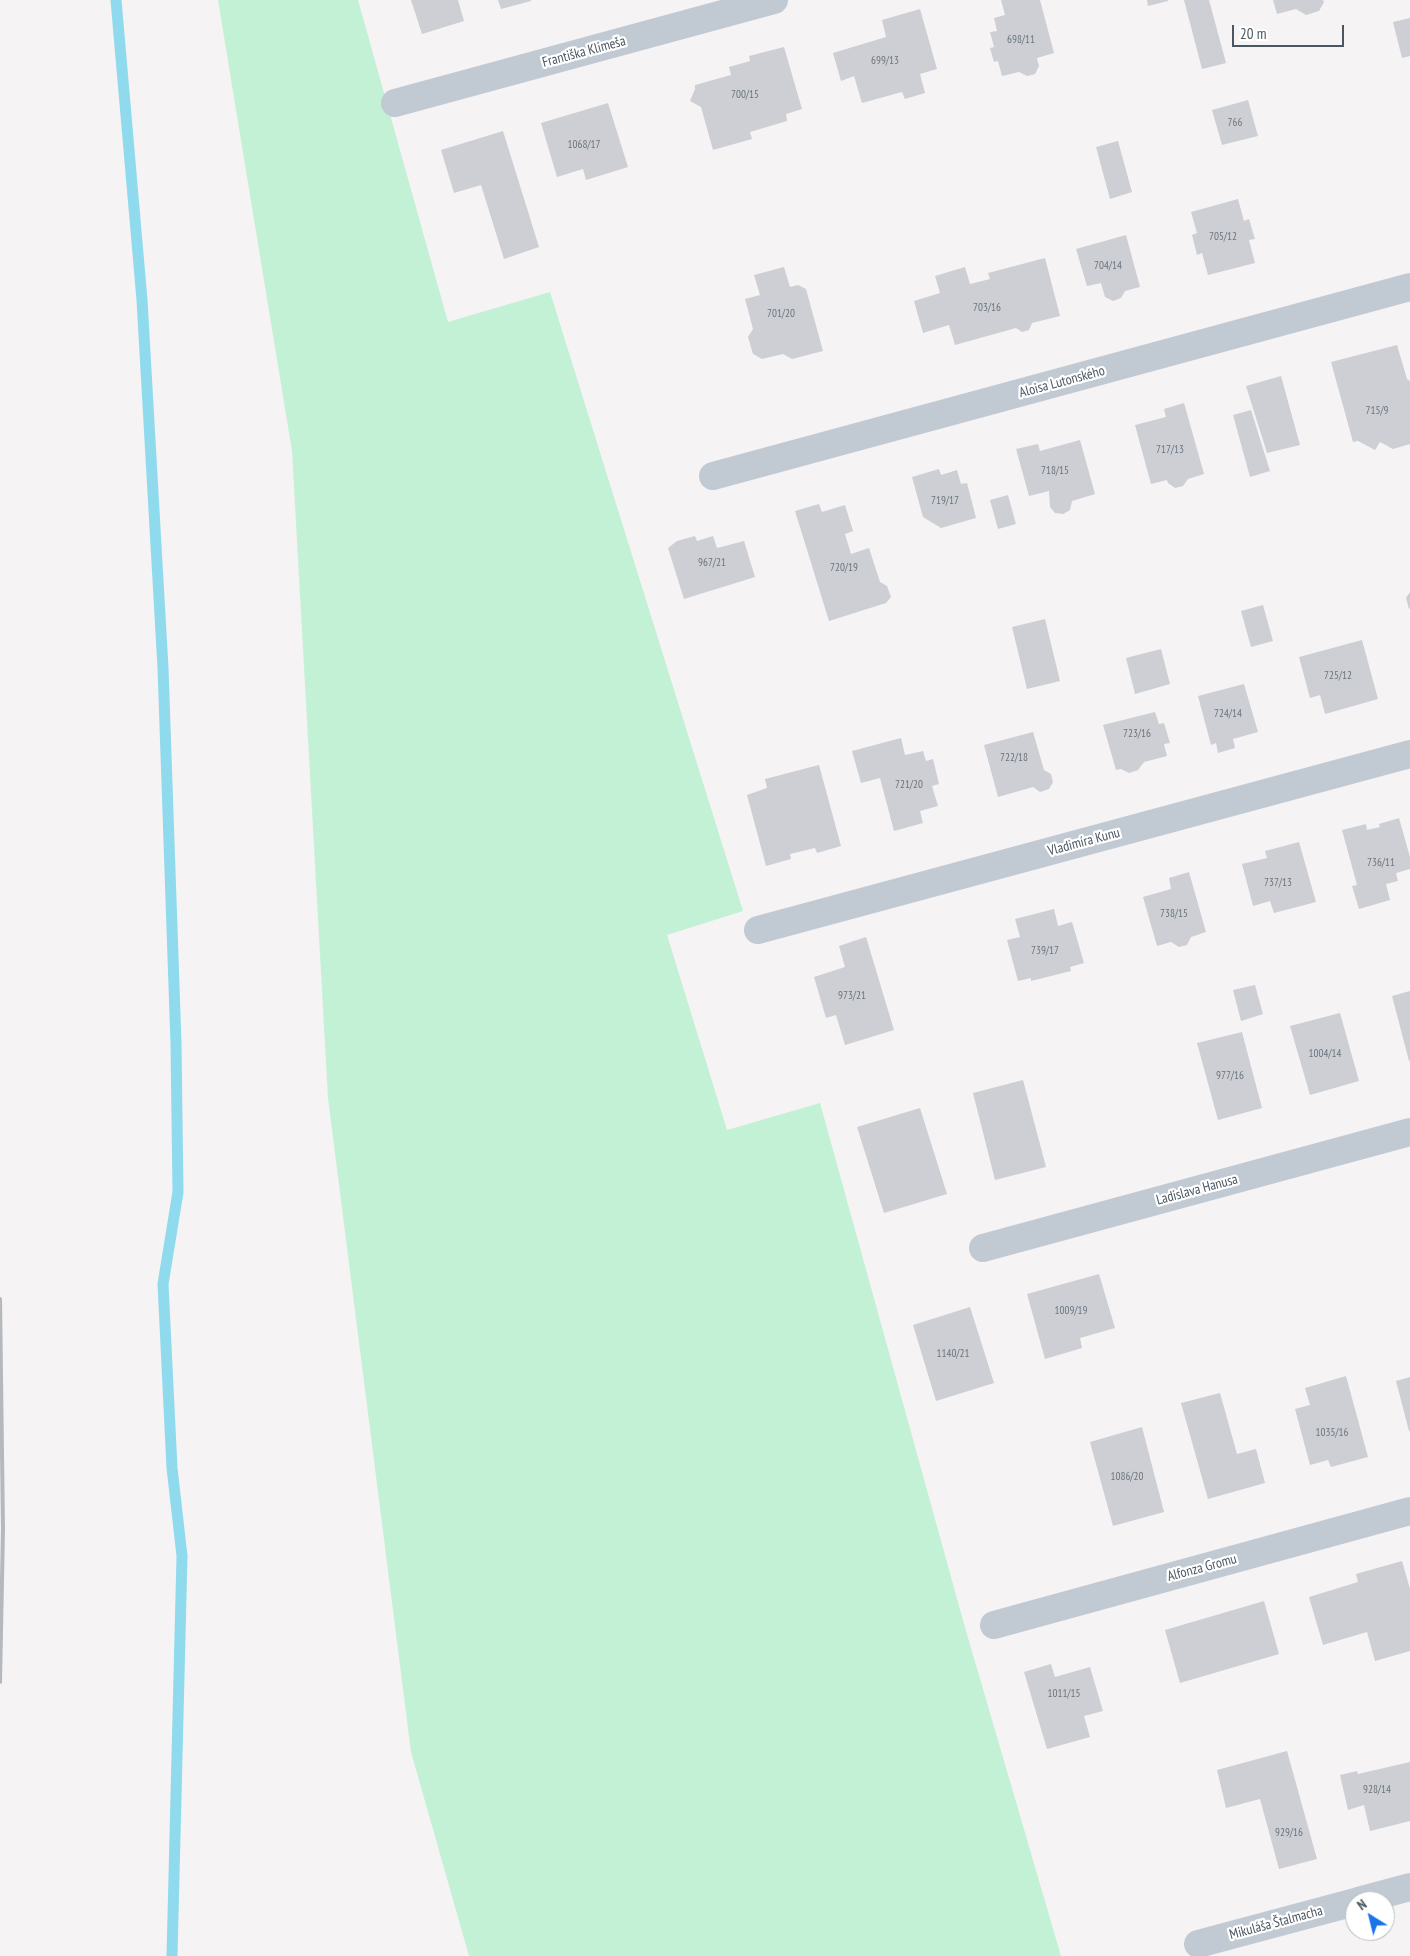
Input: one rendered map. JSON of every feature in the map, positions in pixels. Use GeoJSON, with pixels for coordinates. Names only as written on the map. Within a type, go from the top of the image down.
{"type":"FeatureCollection","features":[{"type":"Feature","properties":{"kind":"street","name":"Františka Klimeša"},"geometry":{"type":"LineString","coordinates":[[395,103],[774,0]]}},
{"type":"Feature","properties":{"kind":"street","name":"Aloisa Lutonského"},"geometry":{"type":"LineString","coordinates":[[713,476],[1410,287]]}},
{"type":"Feature","properties":{"kind":"street","name":"Vladimíra Kunu"},"geometry":{"type":"LineString","coordinates":[[758,930],[1410,754]]}},
{"type":"Feature","properties":{"kind":"street","name":"Ladislava Hanusa"},"geometry":{"type":"LineString","coordinates":[[983,1248],[1410,1132]]}},
{"type":"Feature","properties":{"kind":"street","name":"Alfonza Gromu"},"geometry":{"type":"LineString","coordinates":[[994,1625],[1410,1511]]}},
{"type":"Feature","properties":{"kind":"street","name":"Mikuláša Štalmacha"},"geometry":{"type":"LineString","coordinates":[[1395,1891],[1410,1887]]}},
{"type":"Feature","properties":{"kind":"street","name":"Mikuláša Štalmacha"},"geometry":{"type":"LineString","coordinates":[[1198,1944],[1345,1904]]}},
{"type":"Feature","properties":{"kind":"green space"},"geometry":{"type":"Polygon","coordinates":[[[218,0],[358,0],[448,322],[550,292],[743,911],[667,935],[727,1130],[820,1103],[964,1624],[1061,1956],[469,1956],[411,1752],[328,1098],[292,451],[218,0]]]}},
{"type":"Feature","properties":{"kind":"building"},"geometry":{"type":"Polygon","coordinates":[[[411,0],[458,0],[464,21],[422,34],[411,0]]]}},
{"type":"Feature","properties":{"kind":"building"},"geometry":{"type":"Polygon","coordinates":[[[498,0],[531,0],[531,1],[501,9],[498,0]]]}},
{"type":"Feature","properties":{"kind":"building"},"geometry":{"type":"Polygon","coordinates":[[[1001,0],[1040,0],[1054,53],[1037,58],[1039,66],[1035,74],[1027,76],[1019,72],[1002,76],[998,61],[994,62],[990,48],[994,47],[990,32],[997,31],[994,18],[1005,15],[1001,0]]]}},
{"type":"Feature","properties":{"kind":"building"},"geometry":{"type":"Polygon","coordinates":[[[1147,0],[1168,0],[1168,1],[1148,6],[1147,0]]]}},
{"type":"Feature","properties":{"kind":"building"},"geometry":{"type":"Polygon","coordinates":[[[1184,0],[1209,0],[1226,63],[1202,69],[1184,0]]]}},
{"type":"Feature","properties":{"kind":"building"},"geometry":{"type":"Polygon","coordinates":[[[1273,0],[1323,0],[1324,2],[1319,11],[1306,15],[1296,9],[1277,14],[1273,0]]]}},
{"type":"Feature","properties":{"kind":"building"},"geometry":{"type":"Polygon","coordinates":[[[920,9],[937,69],[920,74],[925,93],[905,99],[902,92],[862,103],[854,76],[841,81],[833,53],[886,37],[882,20],[920,9]]]}},
{"type":"Feature","properties":{"kind":"building"},"geometry":{"type":"Polygon","coordinates":[[[1410,18],[1410,56],[1402,58],[1393,22],[1410,18]]]}},
{"type":"Feature","properties":{"kind":"building"},"geometry":{"type":"Polygon","coordinates":[[[784,47],[802,109],[786,114],[787,121],[750,132],[752,139],[713,150],[701,107],[690,101],[695,85],[731,75],[729,67],[750,61],[749,56],[784,47]]]}},
{"type":"Feature","properties":{"kind":"building"},"geometry":{"type":"Polygon","coordinates":[[[1248,100],[1258,136],[1222,145],[1212,110],[1248,100]]]}},
{"type":"Feature","properties":{"kind":"building"},"geometry":{"type":"Polygon","coordinates":[[[608,103],[628,167],[586,180],[583,169],[557,177],[541,123],[608,103]]]}},
{"type":"Feature","properties":{"kind":"building"},"geometry":{"type":"Polygon","coordinates":[[[503,131],[539,247],[504,259],[481,185],[454,193],[441,150],[503,131]]]}},
{"type":"Feature","properties":{"kind":"building"},"geometry":{"type":"Polygon","coordinates":[[[1118,141],[1132,192],[1110,199],[1096,147],[1118,141]]]}},
{"type":"Feature","properties":{"kind":"building"},"geometry":{"type":"Polygon","coordinates":[[[1238,199],[1244,221],[1249,219],[1255,239],[1249,240],[1255,263],[1208,275],[1202,253],[1197,255],[1192,235],[1197,233],[1191,212],[1238,199]]]}},
{"type":"Feature","properties":{"kind":"building"},"geometry":{"type":"Polygon","coordinates":[[[1126,235],[1140,287],[1125,291],[1121,298],[1113,301],[1105,297],[1101,283],[1087,286],[1076,249],[1126,235]]]}},
{"type":"Feature","properties":{"kind":"building"},"geometry":{"type":"Polygon","coordinates":[[[1045,258],[1060,316],[1032,323],[1029,330],[1022,332],[1016,328],[955,345],[949,325],[923,333],[914,301],[940,293],[935,276],[965,267],[970,284],[990,279],[988,273],[1045,258]]]}},
{"type":"Feature","properties":{"kind":"building"},"geometry":{"type":"Polygon","coordinates":[[[784,267],[790,287],[798,285],[806,289],[823,351],[792,359],[783,354],[762,359],[753,354],[748,337],[753,329],[745,299],[760,295],[754,275],[784,267]]]}},
{"type":"Feature","properties":{"kind":"building"},"geometry":{"type":"Polygon","coordinates":[[[1397,345],[1407,379],[1410,381],[1410,444],[1393,449],[1380,442],[1375,450],[1358,441],[1353,442],[1331,362],[1397,345]]]}},
{"type":"Feature","properties":{"kind":"building"},"geometry":{"type":"Polygon","coordinates":[[[1281,376],[1300,445],[1267,453],[1246,386],[1281,376]]]}},
{"type":"Feature","properties":{"kind":"building"},"geometry":{"type":"Polygon","coordinates":[[[1184,403],[1204,474],[1188,479],[1183,486],[1175,488],[1167,480],[1151,484],[1135,425],[1166,417],[1164,409],[1184,403]]]}},
{"type":"Feature","properties":{"kind":"building"},"geometry":{"type":"Polygon","coordinates":[[[1251,410],[1270,471],[1250,477],[1233,415],[1251,410]]]}},
{"type":"Feature","properties":{"kind":"building"},"geometry":{"type":"Polygon","coordinates":[[[1080,440],[1095,494],[1072,501],[1070,510],[1063,514],[1055,513],[1050,507],[1049,491],[1029,496],[1016,449],[1038,444],[1040,451],[1080,440]]]}},
{"type":"Feature","properties":{"kind":"building"},"geometry":{"type":"Polygon","coordinates":[[[939,469],[941,475],[957,470],[961,484],[967,483],[976,518],[941,528],[923,517],[912,477],[939,469]]]}},
{"type":"Feature","properties":{"kind":"building"},"geometry":{"type":"Polygon","coordinates":[[[1008,495],[1016,524],[998,529],[990,500],[1008,495]]]}},
{"type":"Feature","properties":{"kind":"building"},"geometry":{"type":"Polygon","coordinates":[[[819,504],[822,512],[845,505],[853,531],[845,534],[851,554],[869,548],[880,582],[887,586],[891,597],[886,603],[829,621],[795,511],[819,504]]]}},
{"type":"Feature","properties":{"kind":"building"},"geometry":{"type":"Polygon","coordinates":[[[695,536],[697,541],[713,536],[717,548],[744,541],[755,577],[684,599],[668,548],[677,541],[695,536]]]}},
{"type":"Feature","properties":{"kind":"building"},"geometry":{"type":"Polygon","coordinates":[[[1410,592],[1410,608],[1409,609],[1406,598],[1410,592]]]}},
{"type":"Feature","properties":{"kind":"building"},"geometry":{"type":"Polygon","coordinates":[[[1263,605],[1273,641],[1251,647],[1241,611],[1263,605]]]}},
{"type":"Feature","properties":{"kind":"building"},"geometry":{"type":"Polygon","coordinates":[[[1045,619],[1060,681],[1027,689],[1012,627],[1045,619]]]}},
{"type":"Feature","properties":{"kind":"building"},"geometry":{"type":"Polygon","coordinates":[[[1362,640],[1378,699],[1325,714],[1320,695],[1310,698],[1299,657],[1362,640]]]}},
{"type":"Feature","properties":{"kind":"building"},"geometry":{"type":"Polygon","coordinates":[[[1161,649],[1170,684],[1135,694],[1126,658],[1161,649]]]}},
{"type":"Feature","properties":{"kind":"building"},"geometry":{"type":"Polygon","coordinates":[[[1244,684],[1258,732],[1233,739],[1235,748],[1218,753],[1216,743],[1211,745],[1198,696],[1244,684]]]}},
{"type":"Feature","properties":{"kind":"building"},"geometry":{"type":"Polygon","coordinates":[[[1155,712],[1159,724],[1164,723],[1170,743],[1164,744],[1167,756],[1144,762],[1138,770],[1129,773],[1121,769],[1116,770],[1103,725],[1155,712]]]}},
{"type":"Feature","properties":{"kind":"building"},"geometry":{"type":"Polygon","coordinates":[[[1033,732],[1044,770],[1051,774],[1053,782],[1049,789],[1040,792],[1033,787],[998,797],[984,745],[1033,732]]]}},
{"type":"Feature","properties":{"kind":"building"},"geometry":{"type":"Polygon","coordinates":[[[901,738],[905,755],[923,751],[926,761],[933,759],[939,784],[932,786],[938,806],[920,811],[923,823],[894,831],[880,778],[861,783],[852,751],[901,738]]]}},
{"type":"Feature","properties":{"kind":"building"},"geometry":{"type":"Polygon","coordinates":[[[819,765],[841,846],[817,853],[815,848],[790,854],[791,859],[766,866],[747,795],[767,788],[765,779],[819,765]]]}},
{"type":"Feature","properties":{"kind":"building"},"geometry":{"type":"Polygon","coordinates":[[[1399,818],[1410,857],[1410,869],[1396,873],[1398,881],[1386,884],[1390,900],[1359,909],[1352,886],[1357,885],[1342,830],[1366,824],[1367,830],[1380,827],[1379,824],[1399,818]]]}},
{"type":"Feature","properties":{"kind":"building"},"geometry":{"type":"Polygon","coordinates":[[[1299,842],[1316,902],[1274,913],[1270,901],[1253,906],[1242,864],[1267,858],[1265,851],[1299,842]]]}},
{"type":"Feature","properties":{"kind":"building"},"geometry":{"type":"Polygon","coordinates":[[[1189,872],[1206,932],[1191,937],[1187,945],[1179,947],[1171,942],[1157,946],[1143,897],[1171,889],[1169,878],[1189,872]]]}},
{"type":"Feature","properties":{"kind":"building"},"geometry":{"type":"Polygon","coordinates":[[[1054,909],[1058,926],[1072,922],[1084,963],[1070,967],[1071,971],[1031,981],[1031,978],[1018,981],[1007,940],[1020,937],[1015,919],[1054,909]]]}},
{"type":"Feature","properties":{"kind":"building"},"geometry":{"type":"Polygon","coordinates":[[[866,937],[894,1030],[845,1045],[836,1015],[826,1018],[814,977],[845,967],[839,946],[866,937]]]}},
{"type":"Feature","properties":{"kind":"building"},"geometry":{"type":"Polygon","coordinates":[[[1255,985],[1263,1014],[1241,1021],[1233,990],[1255,985]]]}},
{"type":"Feature","properties":{"kind":"building"},"geometry":{"type":"Polygon","coordinates":[[[1410,991],[1410,1061],[1409,1061],[1392,996],[1410,991]]]}},
{"type":"Feature","properties":{"kind":"building"},"geometry":{"type":"Polygon","coordinates":[[[1340,1013],[1359,1081],[1310,1095],[1290,1026],[1340,1013]]]}},
{"type":"Feature","properties":{"kind":"building"},"geometry":{"type":"Polygon","coordinates":[[[1242,1032],[1262,1108],[1218,1120],[1197,1043],[1242,1032]]]}},
{"type":"Feature","properties":{"kind":"building"},"geometry":{"type":"Polygon","coordinates":[[[1023,1080],[1046,1167],[995,1180],[973,1093],[1023,1080]]]}},
{"type":"Feature","properties":{"kind":"building"},"geometry":{"type":"Polygon","coordinates":[[[920,1108],[947,1194],[884,1213],[857,1127],[920,1108]]]}},
{"type":"Feature","properties":{"kind":"building"},"geometry":{"type":"Polygon","coordinates":[[[1099,1274],[1115,1328],[1080,1338],[1082,1348],[1045,1359],[1027,1294],[1099,1274]]]}},
{"type":"Feature","properties":{"kind":"building"},"geometry":{"type":"Polygon","coordinates":[[[970,1307],[994,1383],[936,1401],[913,1325],[970,1307]]]}},
{"type":"Feature","properties":{"kind":"building"},"geometry":{"type":"Polygon","coordinates":[[[1346,1376],[1368,1457],[1331,1467],[1328,1460],[1310,1465],[1295,1409],[1310,1405],[1305,1388],[1346,1376]]]}},
{"type":"Feature","properties":{"kind":"building"},"geometry":{"type":"Polygon","coordinates":[[[1410,1377],[1410,1431],[1409,1431],[1396,1381],[1410,1377]]]}},
{"type":"Feature","properties":{"kind":"building"},"geometry":{"type":"Polygon","coordinates":[[[1220,1393],[1237,1454],[1256,1449],[1265,1483],[1208,1499],[1181,1403],[1220,1393]]]}},
{"type":"Feature","properties":{"kind":"building"},"geometry":{"type":"Polygon","coordinates":[[[1142,1427],[1164,1512],[1113,1526],[1090,1442],[1142,1427]]]}},
{"type":"Feature","properties":{"kind":"building"},"geometry":{"type":"Polygon","coordinates":[[[1402,1561],[1410,1589],[1410,1651],[1375,1661],[1367,1632],[1323,1645],[1309,1597],[1358,1582],[1356,1574],[1402,1561]]]}},
{"type":"Feature","properties":{"kind":"building"},"geometry":{"type":"Polygon","coordinates":[[[1264,1601],[1279,1654],[1180,1683],[1165,1630],[1264,1601]]]}},
{"type":"Feature","properties":{"kind":"building"},"geometry":{"type":"Polygon","coordinates":[[[1051,1664],[1055,1677],[1090,1667],[1103,1711],[1084,1716],[1090,1737],[1047,1749],[1024,1672],[1051,1664]]]}},
{"type":"Feature","properties":{"kind":"building"},"geometry":{"type":"Polygon","coordinates":[[[1287,1751],[1317,1859],[1279,1869],[1260,1799],[1226,1808],[1217,1770],[1287,1751]]]}},
{"type":"Feature","properties":{"kind":"building"},"geometry":{"type":"Polygon","coordinates":[[[1410,1762],[1410,1821],[1370,1831],[1364,1805],[1348,1810],[1340,1775],[1357,1771],[1358,1774],[1410,1762]]]}},
{"type":"Feature","properties":{"kind":"waterway"},"geometry":{"type":"LineString","coordinates":[[116,0],[142,300],[163,668],[176,1044],[178,1192],[163,1284],[172,1468],[182,1556],[172,1956]]}},
{"type":"Feature","properties":{"kind":"railway"},"geometry":{"type":"LineString","coordinates":[[0,1299],[3,1529],[0,1682]]}}]}
